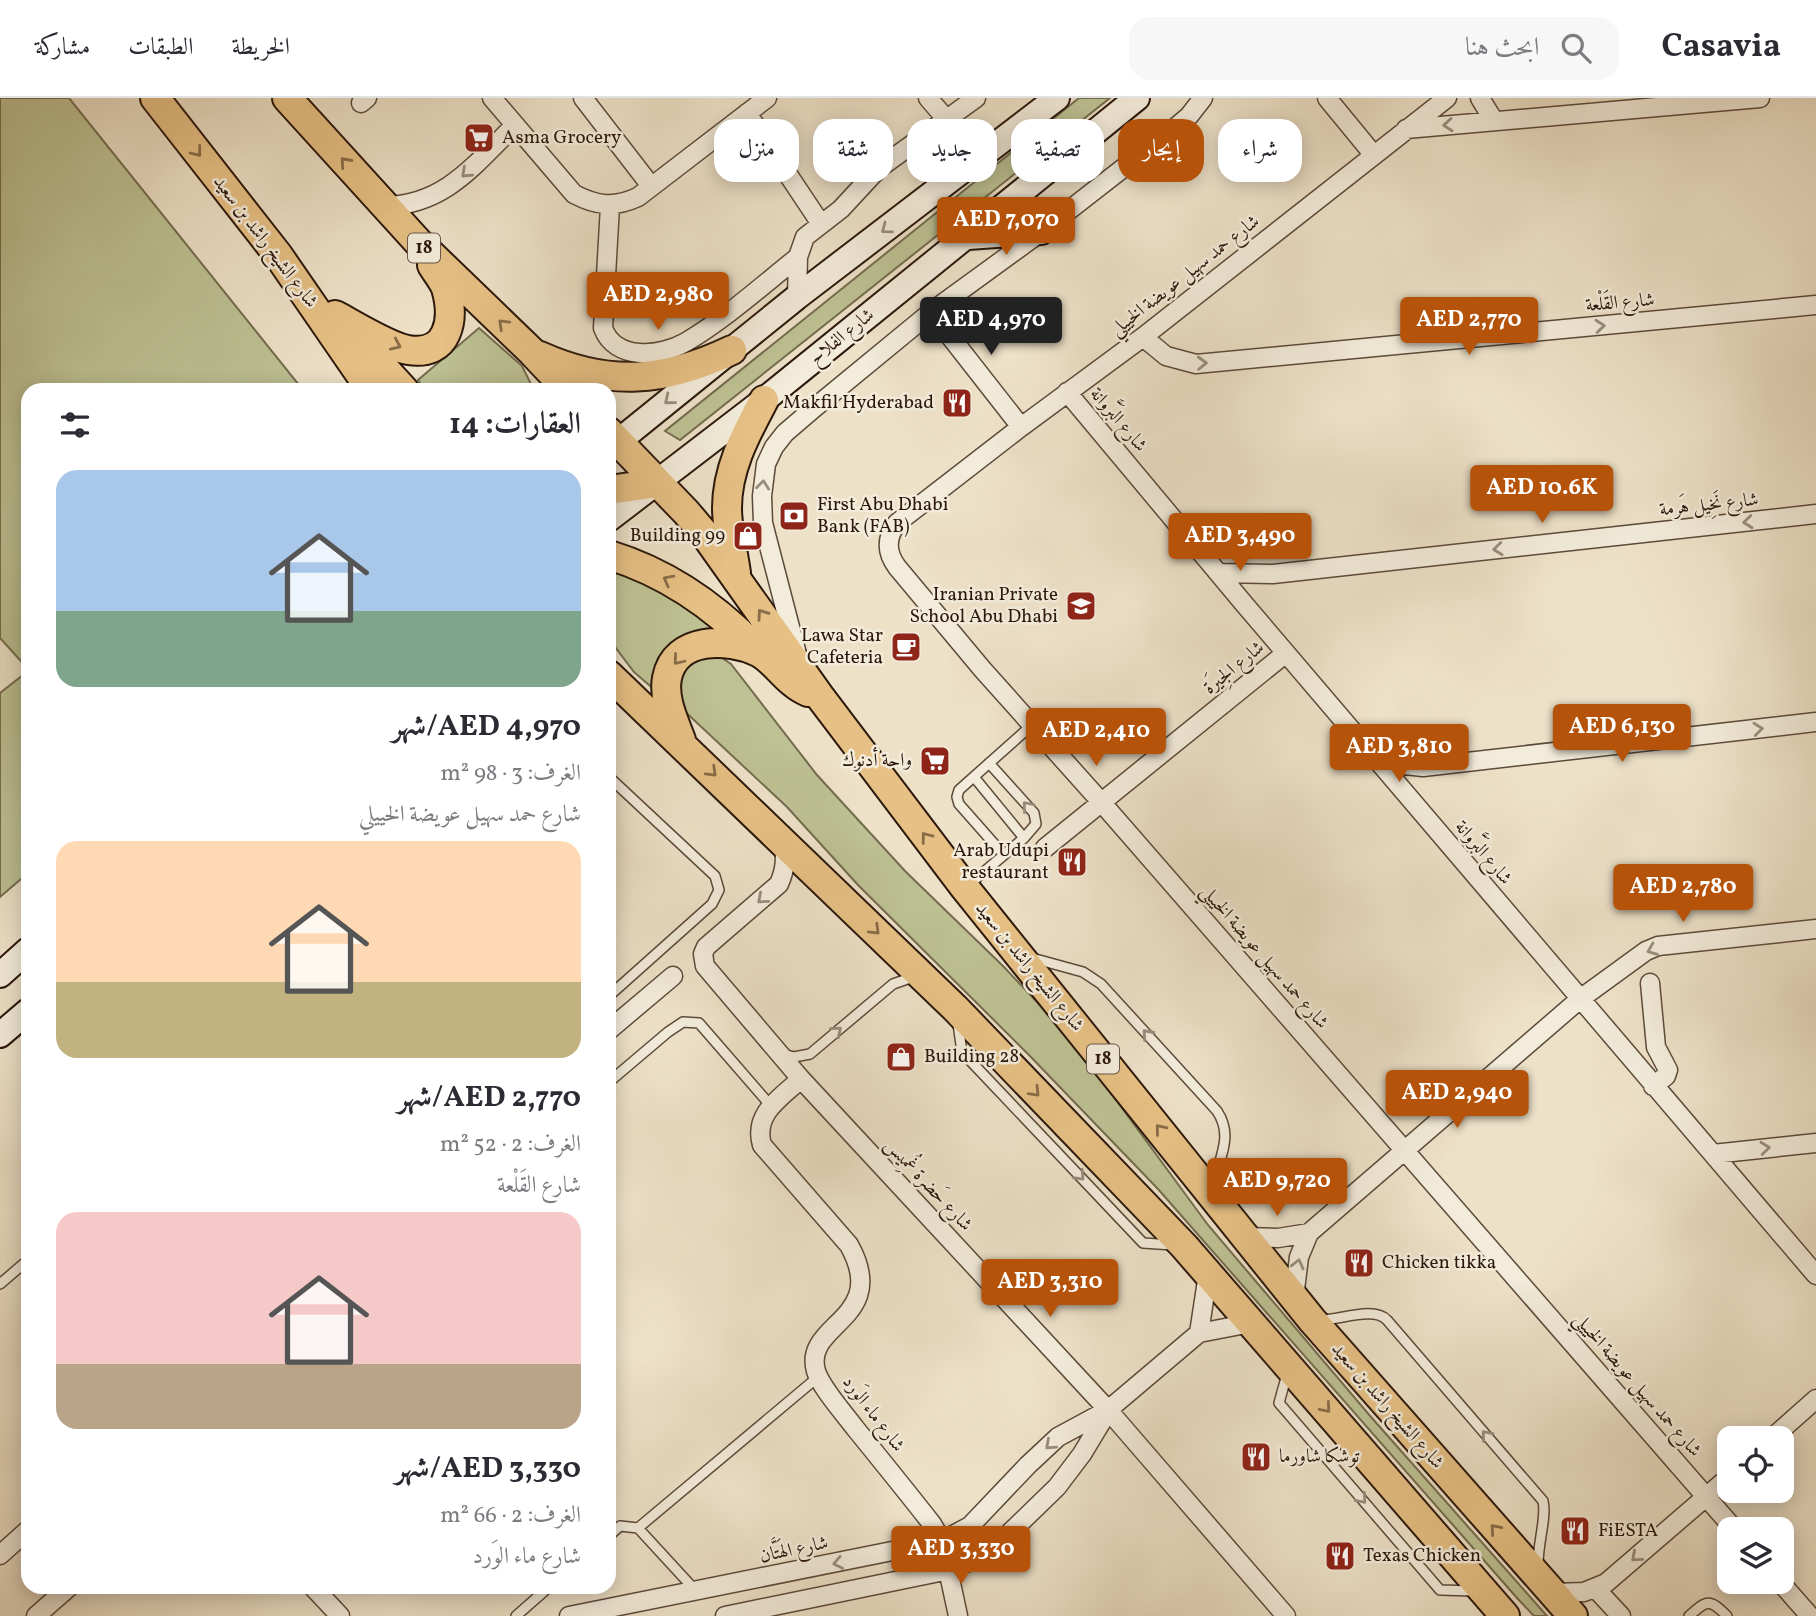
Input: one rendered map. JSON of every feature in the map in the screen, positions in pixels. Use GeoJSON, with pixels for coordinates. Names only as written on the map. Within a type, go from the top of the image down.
{"type":"FeatureCollection","features":[{"type":"Feature","properties":{"kind":"main road","name":"شارع الشيخ راشد بن سعيد"},"geometry":{"type":"LineString","coordinates":[[155,98],[278,255],[366,383]]}},
{"type":"Feature","properties":{"kind":"main road","name":"18"},"geometry":{"type":"LineString","coordinates":[[287,98],[418,242],[561,383]]}},
{"type":"Feature","properties":{"kind":"main road"},"geometry":{"type":"LineString","coordinates":[[616,440],[797,297],[1057,98]]}},
{"type":"Feature","properties":{"kind":"main road","name":"شارع الفلاح"},"geometry":{"type":"LineString","coordinates":[[616,514],[764,400],[1137,98]]}},
{"type":"Feature","properties":{"kind":"main road"},"geometry":{"type":"LineString","coordinates":[[968,237],[1041,232]]}},
{"type":"Feature","properties":{"kind":"main road"},"geometry":{"type":"LineString","coordinates":[[335,315],[404,350],[428,350],[441,343],[448,330],[451,315],[445,286],[418,242]]}},
{"type":"Feature","properties":{"kind":"main road"},"geometry":{"type":"LineString","coordinates":[[278,255],[398,383]]}},
{"type":"Feature","properties":{"kind":"main road"},"geometry":{"type":"LineString","coordinates":[[532,352],[563,366],[595,374],[631,377],[664,375],[699,366],[732,350]]}},
{"type":"Feature","properties":{"kind":"main road"},"geometry":{"type":"LineString","coordinates":[[532,352],[546,383]]}},
{"type":"Feature","properties":{"kind":"main road"},"geometry":{"type":"LineString","coordinates":[[738,579],[729,533],[728,492],[740,447],[764,400]]}},
{"type":"Feature","properties":{"kind":"main road","name":"شارع الشيخ راشد بن سعيد"},"geometry":{"type":"LineString","coordinates":[[616,448],[658,483],[687,512],[738,579],[821,698],[965,888],[1312,1320],[1573,1616]]}},
{"type":"Feature","properties":{"kind":"main road"},"geometry":{"type":"LineString","coordinates":[[616,489],[658,483]]}},
{"type":"Feature","properties":{"kind":"main road"},"geometry":{"type":"LineString","coordinates":[[616,557],[646,568],[707,604],[735,627],[788,681],[821,698]]}},
{"type":"Feature","properties":{"kind":"main road"},"geometry":{"type":"LineString","coordinates":[[683,744],[669,708],[667,688],[668,675],[679,655],[699,644],[719,641],[759,652]]}},
{"type":"Feature","properties":{"kind":"main road"},"geometry":{"type":"LineString","coordinates":[[616,682],[922,975],[1184,1246],[1505,1616]]}},
{"type":"Feature","properties":{"kind":"main road"},"geometry":{"type":"LineString","coordinates":[[0,975],[21,956]]}},
{"type":"Feature","properties":{"kind":"main road"},"geometry":{"type":"LineString","coordinates":[[0,1035],[21,1017]]}},
{"type":"Feature","properties":{"kind":"street"},"geometry":{"type":"LineString","coordinates":[[492,98],[574,194],[591,203],[610,206],[631,200],[767,98]]}},
{"type":"Feature","properties":{"kind":"street"},"geometry":{"type":"LineString","coordinates":[[583,98],[651,186]]}},
{"type":"Feature","properties":{"kind":"street"},"geometry":{"type":"LineString","coordinates":[[928,98],[946,119]]}},
{"type":"Feature","properties":{"kind":"street"},"geometry":{"type":"LineString","coordinates":[[948,119],[976,98]]}},
{"type":"Feature","properties":{"kind":"street"},"geometry":{"type":"LineString","coordinates":[[802,671],[763,523],[765,464],[774,447],[785,433],[931,312],[1041,232],[1183,121],[1203,98]]}},
{"type":"Feature","properties":{"kind":"street"},"geometry":{"type":"LineString","coordinates":[[1327,98],[1373,154]]}},
{"type":"Feature","properties":{"kind":"street","name":"شارع حمد سهيل عويضة الخييلي"},"geometry":{"type":"LineString","coordinates":[[1447,98],[1143,337],[1067,392],[898,523],[892,529],[889,553],[983,670],[1724,1517]]}},
{"type":"Feature","properties":{"kind":"street"},"geometry":{"type":"LineString","coordinates":[[1480,98],[1494,121]]}},
{"type":"Feature","properties":{"kind":"street"},"geometry":{"type":"LineString","coordinates":[[1406,129],[1760,98]]}},
{"type":"Feature","properties":{"kind":"street"},"geometry":{"type":"LineString","coordinates":[[747,113],[821,224]]}},
{"type":"Feature","properties":{"kind":"street"},"geometry":{"type":"LineString","coordinates":[[385,206],[413,203],[445,190],[515,125]]}},
{"type":"Feature","properties":{"kind":"street"},"geometry":{"type":"LineString","coordinates":[[797,297],[798,257],[805,237],[841,209],[878,169],[907,148]]}},
{"type":"Feature","properties":{"kind":"street"},"geometry":{"type":"LineString","coordinates":[[610,206],[603,328],[606,338],[617,348],[627,352],[667,350],[686,342],[798,257]]}},
{"type":"Feature","properties":{"kind":"street","name":"شارع القَلْعة"},"geometry":{"type":"LineString","coordinates":[[1143,337],[1166,356],[1196,364],[1816,305]]}},
{"type":"Feature","properties":{"kind":"street"},"geometry":{"type":"LineString","coordinates":[[931,312],[1021,427]]}},
{"type":"Feature","properties":{"kind":"street","name":"شارع البَرَّوانة"},"geometry":{"type":"LineString","coordinates":[[1067,392],[1217,573],[1816,1275]]}},
{"type":"Feature","properties":{"kind":"street","name":"شارع نَخِيل هَرمة"},"geometry":{"type":"LineString","coordinates":[[1217,573],[1273,574],[1816,514]]}},
{"type":"Feature","properties":{"kind":"street"},"geometry":{"type":"LineString","coordinates":[[1245,605],[1254,586],[1273,574]]}},
{"type":"Feature","properties":{"kind":"street","name":"شارع الجِيرَة"},"geometry":{"type":"LineString","coordinates":[[1045,848],[1286,653]]}},
{"type":"Feature","properties":{"kind":"street"},"geometry":{"type":"LineString","coordinates":[[1379,762],[1423,767],[1816,722]]}},
{"type":"Feature","properties":{"kind":"street"},"geometry":{"type":"LineString","coordinates":[[1406,794],[1410,781],[1423,767]]}},
{"type":"Feature","properties":{"kind":"street","name":"شارع حَضرة غُمِيس"},"geometry":{"type":"LineString","coordinates":[[783,840],[785,871],[779,884],[706,947],[703,954],[705,966],[801,1079],[1108,1410],[1286,1616]]}},
{"type":"Feature","properties":{"kind":"street"},"geometry":{"type":"LineString","coordinates":[[1294,1297],[1299,1257],[1310,1233],[1580,999],[1634,959],[1658,946],[1816,929]]}},
{"type":"Feature","properties":{"kind":"street"},"geometry":{"type":"LineString","coordinates":[[616,1024],[673,976]]}},
{"type":"Feature","properties":{"kind":"street"},"geometry":{"type":"LineString","coordinates":[[1650,983],[1656,1047],[1668,1070],[1666,1076],[1653,1086]]}},
{"type":"Feature","properties":{"kind":"street","name":"شارع ماء الوَرد"},"geometry":{"type":"LineString","coordinates":[[801,1079],[771,1106],[758,1133],[762,1145],[849,1245],[862,1276],[858,1298],[850,1313],[818,1343],[815,1370],[840,1409],[932,1524],[942,1541],[958,1616]]}},
{"type":"Feature","properties":{"kind":"street"},"geometry":{"type":"LineString","coordinates":[[1713,1154],[1816,1143]]}},
{"type":"Feature","properties":{"kind":"street"},"geometry":{"type":"LineString","coordinates":[[1247,1237],[1278,1238],[1310,1233]]}},
{"type":"Feature","properties":{"kind":"street"},"geometry":{"type":"LineString","coordinates":[[1199,1333],[1208,1273]]}},
{"type":"Feature","properties":{"kind":"street","name":"شارع الهَتَّان"},"geometry":{"type":"LineString","coordinates":[[569,1616],[942,1541],[970,1526],[1058,1437],[1108,1410],[1199,1333],[1251,1323]]}},
{"type":"Feature","properties":{"kind":"street"},"geometry":{"type":"LineString","coordinates":[[1786,1426],[1816,1399]]}},
{"type":"Feature","properties":{"kind":"street","name":"شارع الهَتَّان"},"geometry":{"type":"LineString","coordinates":[[725,1616],[949,1570],[989,1553],[1057,1487],[1082,1454],[1108,1410]]}},
{"type":"Feature","properties":{"kind":"street"},"geometry":{"type":"LineString","coordinates":[[1547,1586],[1575,1594],[1596,1589],[1717,1487]]}},
{"type":"Feature","properties":{"kind":"street"},"geometry":{"type":"LineString","coordinates":[[0,1555],[21,1536]]}},
{"type":"Feature","properties":{"kind":"street"},"geometry":{"type":"LineString","coordinates":[[1596,1589],[1621,1616]]}},
{"type":"Feature","properties":{"kind":"street"},"geometry":{"type":"LineString","coordinates":[[36,1616],[61,1594]]}},
{"type":"Feature","properties":{"kind":"street"},"geometry":{"type":"LineString","coordinates":[[320,1594],[340,1616]]}},
{"type":"Feature","properties":{"kind":"street"},"geometry":{"type":"LineString","coordinates":[[1791,1594],[1810,1616]]}},
{"type":"Feature","properties":{"kind":"lane"},"geometry":{"type":"LineString","coordinates":[[1004,855],[957,801],[960,790],[1032,725]]}},
{"type":"Feature","properties":{"kind":"lane"},"geometry":{"type":"LineString","coordinates":[[965,888],[1035,828],[1036,817],[989,763]]}},
{"type":"Feature","properties":{"kind":"lane"},"geometry":{"type":"LineString","coordinates":[[974,777],[1024,838]]}},
{"type":"Feature","properties":{"kind":"lane"},"geometry":{"type":"LineString","coordinates":[[616,784],[715,876],[719,890],[712,904],[616,990]]}},
{"type":"Feature","properties":{"kind":"lane"},"geometry":{"type":"LineString","coordinates":[[1017,952],[1039,961],[1083,972],[1101,984],[1217,1111],[1227,1138],[1212,1194]]}},
{"type":"Feature","properties":{"kind":"lane"},"geometry":{"type":"LineString","coordinates":[[778,1052],[794,1056],[810,1054],[892,984],[922,975]]}},
{"type":"Feature","properties":{"kind":"lane"},"geometry":{"type":"LineString","coordinates":[[616,1076],[683,1022],[699,1023],[771,1106]]}},
{"type":"Feature","properties":{"kind":"lane"},"geometry":{"type":"LineString","coordinates":[[0,1284],[21,1267]]}},
{"type":"Feature","properties":{"kind":"lane"},"geometry":{"type":"LineString","coordinates":[[1312,1320],[1341,1319],[1373,1312],[1387,1320],[1543,1501],[1545,1514],[1538,1549],[1547,1586]]}},
{"type":"Feature","properties":{"kind":"lane"},"geometry":{"type":"LineString","coordinates":[[638,1528],[818,1377]]}},
{"type":"Feature","properties":{"kind":"lane"},"geometry":{"type":"LineString","coordinates":[[616,1530],[620,1526],[638,1528],[697,1592]]}},
{"type":"Feature","properties":{"kind":"lane"},"geometry":{"type":"LineString","coordinates":[[516,1616],[541,1594]]}},
{"type":"Feature","properties":{"kind":"lane"},"geometry":{"type":"LineString","coordinates":[[1689,1616],[1709,1602],[1727,1616]]}},
{"type":"Feature","properties":{"kind":"green space"},"geometry":{"type":"Polygon","coordinates":[[[0,98],[69,98],[297,383],[21,383],[21,661],[0,638],[0,98]]]}},
{"type":"Feature","properties":{"kind":"green space"},"geometry":{"type":"Polygon","coordinates":[[[1079,98],[1110,98],[1084,119],[1053,119],[1079,98]]]}},
{"type":"Feature","properties":{"kind":"green space"},"geometry":{"type":"Polygon","coordinates":[[[1011,153],[1011,177],[680,440],[665,431],[975,182],[997,182],[997,164],[1011,153]]]}},
{"type":"Feature","properties":{"kind":"green space"},"geometry":{"type":"Polygon","coordinates":[[[479,328],[522,366],[530,383],[420,383],[418,380],[479,328]]]}},
{"type":"Feature","properties":{"kind":"green space"},"geometry":{"type":"Polygon","coordinates":[[[616,572],[645,579],[695,611],[716,632],[687,635],[671,645],[662,664],[656,691],[634,672],[616,648],[616,572]]]}},
{"type":"Feature","properties":{"kind":"green space"},"geometry":{"type":"Polygon","coordinates":[[[712,651],[731,664],[817,775],[905,871],[1003,966],[1069,1036],[1208,1225],[1371,1417],[1547,1616],[1534,1616],[1517,1598],[1158,1189],[1028,1054],[858,885],[787,807],[680,707],[673,674],[712,651]]]}},
{"type":"Feature","properties":{"kind":"green space"},"geometry":{"type":"Polygon","coordinates":[[[21,676],[21,879],[0,897],[0,693],[21,676]]]}},
{"type":"Feature","properties":{"kind":"place","name":"Asma Grocery"},"geometry":{"type":"Point","coordinates":[479,138]}},
{"type":"Feature","properties":{"kind":"place","name":"Makfil Hyderabad"},"geometry":{"type":"Point","coordinates":[957,403]}},
{"type":"Feature","properties":{"kind":"place","name":"First Abu Dhabi Bank (FAB)"},"geometry":{"type":"Point","coordinates":[794,516]}},
{"type":"Feature","properties":{"kind":"place","name":"Building 99"},"geometry":{"type":"Point","coordinates":[748,536]}},
{"type":"Feature","properties":{"kind":"place","name":"Iranian Private School Abu Dhabi"},"geometry":{"type":"Point","coordinates":[1081,606]}},
{"type":"Feature","properties":{"kind":"place","name":"Lawa Star Cafeteria"},"geometry":{"type":"Point","coordinates":[906,647]}},
{"type":"Feature","properties":{"kind":"place","name":"واحة أدنوك"},"geometry":{"type":"Point","coordinates":[935,761]}},
{"type":"Feature","properties":{"kind":"place","name":"Arab Udupi restaurant"},"geometry":{"type":"Point","coordinates":[1072,862]}},
{"type":"Feature","properties":{"kind":"place","name":"Building 28"},"geometry":{"type":"Point","coordinates":[901,1057]}},
{"type":"Feature","properties":{"kind":"place","name":"Chicken tikka"},"geometry":{"type":"Point","coordinates":[1359,1263]}},
{"type":"Feature","properties":{"kind":"place","name":"توشكا شاورما"},"geometry":{"type":"Point","coordinates":[1256,1457]}},
{"type":"Feature","properties":{"kind":"place","name":"FiESTA"},"geometry":{"type":"Point","coordinates":[1575,1531]}},
{"type":"Feature","properties":{"kind":"place","name":"Texas Chicken"},"geometry":{"type":"Point","coordinates":[1340,1556]}}]}
